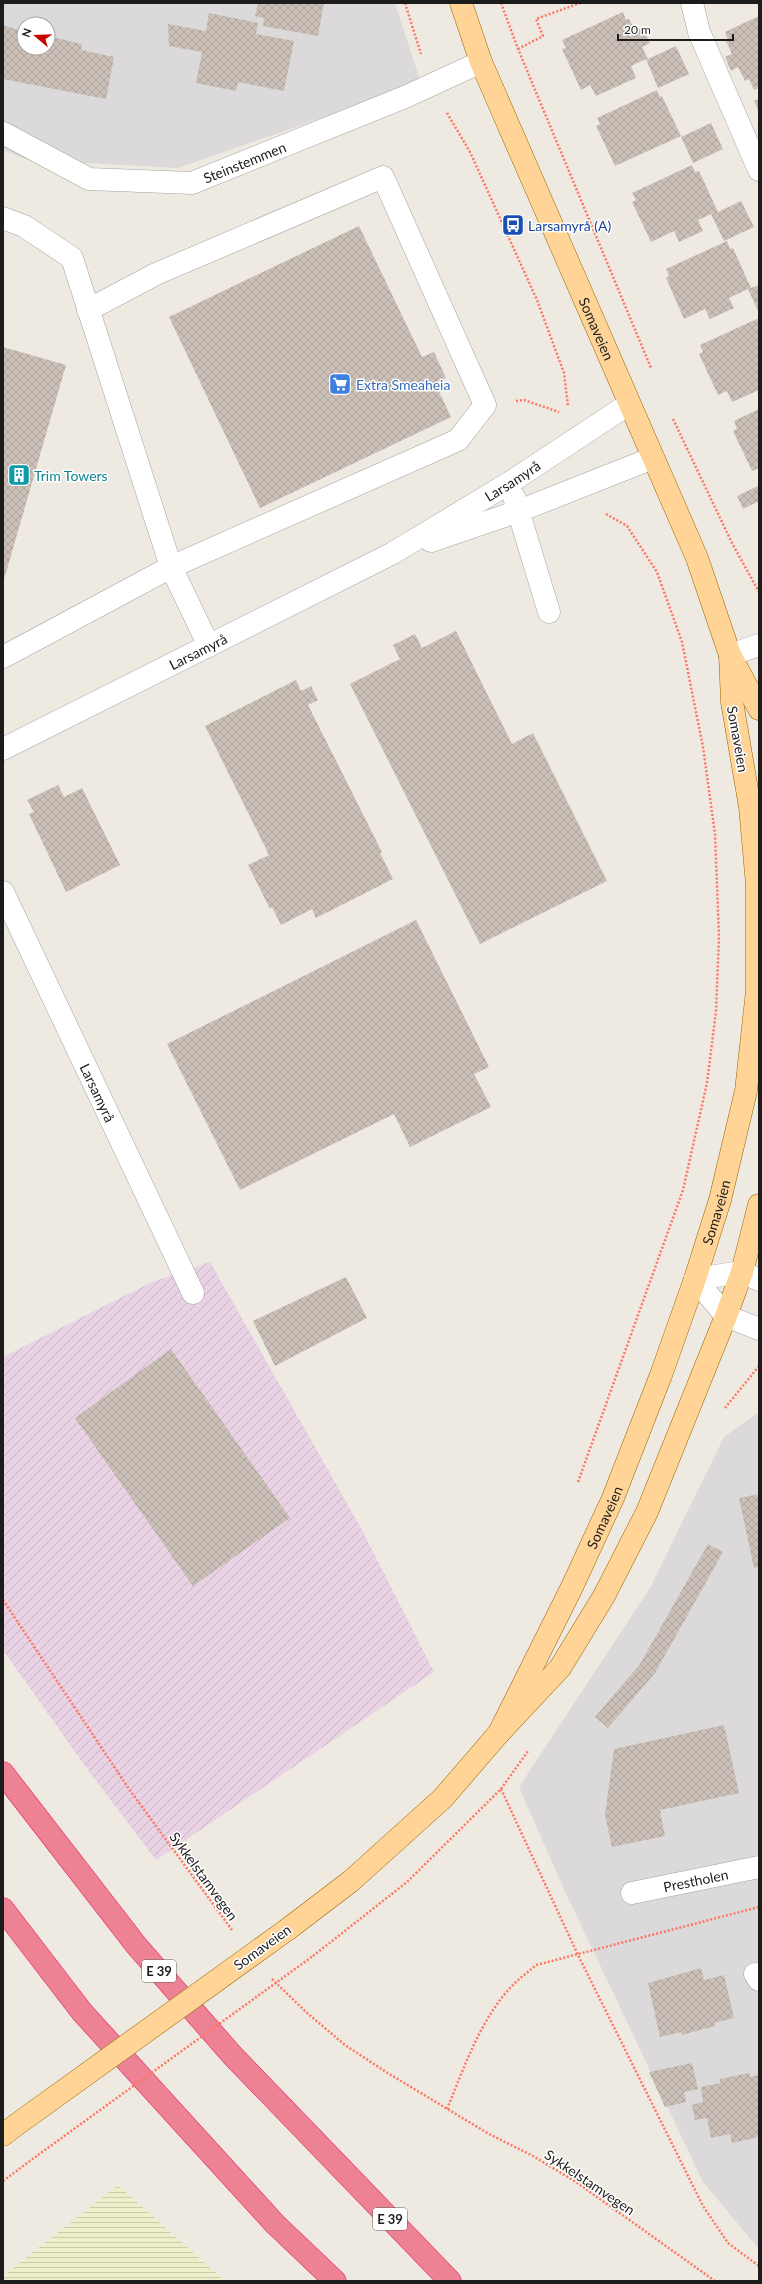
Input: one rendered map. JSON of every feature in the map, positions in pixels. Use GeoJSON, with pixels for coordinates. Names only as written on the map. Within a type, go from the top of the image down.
{"type":"FeatureCollection","features":[{"type":"Feature","properties":{"kind":"highway","name":"E 39"},"geometry":{"type":"LineString","coordinates":[[3,1773],[136,1945],[232,2055],[450,2281]]}},
{"type":"Feature","properties":{"kind":"highway"},"geometry":{"type":"LineString","coordinates":[[3,1909],[82,2012],[275,2224],[335,2281]]}},
{"type":"Feature","properties":{"kind":"main road","name":"Somaveien"},"geometry":{"type":"LineString","coordinates":[[461,3],[481,62],[697,558],[730,655],[759,709]]}},
{"type":"Feature","properties":{"kind":"main road","name":"Somaveien"},"geometry":{"type":"LineString","coordinates":[[499,1733],[572,1586],[613,1498],[661,1375],[695,1279],[720,1200],[746,1091],[757,991],[757,885],[752,822],[732,702],[730,655]]}},
{"type":"Feature","properties":{"kind":"main road","name":"Somaveien"},"geometry":{"type":"LineString","coordinates":[[9,2130],[288,1929],[351,1881],[432,1808],[560,1668],[604,1596],[647,1512],[726,1316],[750,1276],[759,1205]]}},
{"type":"Feature","properties":{"kind":"street"},"geometry":{"type":"LineString","coordinates":[[692,3],[699,32],[759,170]]}},
{"type":"Feature","properties":{"kind":"street","name":"Steinstemmen"},"geometry":{"type":"LineString","coordinates":[[3,133],[89,178],[192,183],[431,86],[481,62]]}},
{"type":"Feature","properties":{"kind":"street"},"geometry":{"type":"LineString","coordinates":[[3,657],[171,567],[458,440],[486,405],[383,177],[156,274],[88,310]]}},
{"type":"Feature","properties":{"kind":"street"},"geometry":{"type":"LineString","coordinates":[[3,218],[24,226],[72,258],[171,567],[209,646]]}},
{"type":"Feature","properties":{"kind":"street","name":"Larsamyrå"},"geometry":{"type":"LineString","coordinates":[[3,749],[393,553],[509,483],[629,404]]}},
{"type":"Feature","properties":{"kind":"street","name":"Larsamyrå"},"geometry":{"type":"LineString","coordinates":[[393,553],[519,511],[654,458]]}},
{"type":"Feature","properties":{"kind":"street"},"geometry":{"type":"LineString","coordinates":[[509,483],[550,612]]}},
{"type":"Feature","properties":{"kind":"street"},"geometry":{"type":"LineString","coordinates":[[730,655],[759,645]]}},
{"type":"Feature","properties":{"kind":"street","name":"Larsamyrå"},"geometry":{"type":"LineString","coordinates":[[3,892],[193,1293]]}},
{"type":"Feature","properties":{"kind":"street"},"geometry":{"type":"LineString","coordinates":[[695,1279],[750,1276]]}},
{"type":"Feature","properties":{"kind":"street"},"geometry":{"type":"LineString","coordinates":[[695,1279],[726,1316],[759,1329]]}},
{"type":"Feature","properties":{"kind":"street","name":"Prestholen"},"geometry":{"type":"LineString","coordinates":[[632,1893],[759,1866]]}},
{"type":"Feature","properties":{"kind":"path"},"geometry":{"type":"LineString","coordinates":[[405,3],[431,86],[470,152],[537,300],[564,374],[568,408]]}},
{"type":"Feature","properties":{"kind":"path"},"geometry":{"type":"LineString","coordinates":[[501,3],[518,49],[654,375]]}},
{"type":"Feature","properties":{"kind":"path"},"geometry":{"type":"LineString","coordinates":[[518,49],[543,36],[536,19],[580,3]]}},
{"type":"Feature","properties":{"kind":"path"},"geometry":{"type":"LineString","coordinates":[[673,418],[732,543],[759,592]]}},
{"type":"Feature","properties":{"kind":"path"},"geometry":{"type":"LineString","coordinates":[[578,1482],[683,1190],[707,1083],[716,1010],[719,937],[715,834],[703,747],[682,642],[657,572],[626,526],[606,514]]}},
{"type":"Feature","properties":{"kind":"path","name":"Sykkelstamvegen"},"geometry":{"type":"LineString","coordinates":[[3,1600],[129,1789],[234,1934]]}},
{"type":"Feature","properties":{"kind":"path"},"geometry":{"type":"LineString","coordinates":[[501,1789],[578,1955],[703,2206],[728,2243],[759,2266]]}},
{"type":"Feature","properties":{"kind":"path"},"geometry":{"type":"LineString","coordinates":[[447,2109],[476,2040],[509,1990],[536,1964],[578,1955],[759,1907]]}},
{"type":"Feature","properties":{"kind":"path"},"geometry":{"type":"LineString","coordinates":[[3,2181],[313,1956]]}},
{"type":"Feature","properties":{"kind":"path","name":"Sykkelstamvegen"},"geometry":{"type":"LineString","coordinates":[[271,1978],[306,2012],[345,2045],[447,2109],[576,2182],[715,2281]]}},
{"type":"Feature","properties":{"kind":"shaded area"},"geometry":{"type":"Polygon","coordinates":[[[3,3],[395,3],[420,80],[336,113],[178,168],[28,160],[3,150],[3,3]]]}},
{"type":"Feature","properties":{"kind":"shaded area"},"geometry":{"type":"Polygon","coordinates":[[[210,1262],[362,1530],[434,1672],[156,1860],[88,1770],[3,1650],[3,1357],[152,1282],[210,1262]]]}},
{"type":"Feature","properties":{"kind":"shaded area"},"geometry":{"type":"Polygon","coordinates":[[[759,1412],[759,2249],[703,2182],[562,1885],[519,1787],[650,1588],[724,1437],[759,1412]]]}},
{"type":"Feature","properties":{"kind":"green space"},"geometry":{"type":"Polygon","coordinates":[[[118,2185],[225,2281],[3,2281],[3,2276],[118,2185]]]}},
{"type":"Feature","properties":{"kind":"building"},"geometry":{"type":"Polygon","coordinates":[[[258,3],[324,3],[318,36],[263,26],[264,18],[255,16],[258,3]]]}},
{"type":"Feature","properties":{"kind":"building"},"geometry":{"type":"Polygon","coordinates":[[[623,12],[626,20],[629,19],[635,31],[643,27],[650,43],[642,47],[648,59],[676,46],[689,74],[658,88],[646,59],[631,66],[636,78],[596,96],[590,85],[581,90],[562,49],[566,48],[562,40],[623,12]]]}},
{"type":"Feature","properties":{"kind":"building"},"geometry":{"type":"Polygon","coordinates":[[[209,13],[258,23],[256,34],[294,41],[284,91],[238,82],[236,91],[196,83],[202,52],[169,46],[168,24],[206,31],[209,13]]]}},
{"type":"Feature","properties":{"kind":"building"},"geometry":{"type":"Polygon","coordinates":[[[759,16],[759,88],[754,90],[749,79],[745,81],[738,67],[731,71],[725,57],[732,54],[726,41],[728,40],[725,32],[759,16]]]}},
{"type":"Feature","properties":{"kind":"building"},"geometry":{"type":"Polygon","coordinates":[[[3,25],[16,29],[16,56],[56,56],[56,38],[82,44],[81,50],[114,57],[106,99],[3,79],[3,25]]]}},
{"type":"Feature","properties":{"kind":"building"},"geometry":{"type":"Polygon","coordinates":[[[657,90],[660,97],[662,96],[681,136],[615,166],[596,126],[600,124],[597,118],[657,90]]]}},
{"type":"Feature","properties":{"kind":"building"},"geometry":{"type":"Polygon","coordinates":[[[759,99],[759,112],[754,101],[759,99]]]}},
{"type":"Feature","properties":{"kind":"building"},"geometry":{"type":"Polygon","coordinates":[[[711,123],[723,149],[693,163],[681,137],[711,123]]]}},
{"type":"Feature","properties":{"kind":"building"},"geometry":{"type":"Polygon","coordinates":[[[692,165],[695,172],[699,171],[718,212],[741,201],[754,227],[724,241],[711,214],[698,220],[703,231],[679,242],[674,231],[651,242],[632,202],[636,200],[632,193],[692,165]]]}},
{"type":"Feature","properties":{"kind":"building"},"geometry":{"type":"Polygon","coordinates":[[[359,226],[422,357],[434,352],[446,378],[435,383],[451,417],[260,508],[169,317],[359,226]]]}},
{"type":"Feature","properties":{"kind":"building"},"geometry":{"type":"Polygon","coordinates":[[[727,241],[730,249],[733,248],[751,288],[759,285],[759,313],[748,289],[729,298],[734,308],[710,319],[705,309],[684,319],[666,278],[669,276],[666,269],[727,241]]]}},
{"type":"Feature","properties":{"kind":"building"},"geometry":{"type":"Polygon","coordinates":[[[759,318],[759,390],[732,402],[727,391],[718,395],[699,354],[703,352],[700,345],[759,318]]]}},
{"type":"Feature","properties":{"kind":"building","name":"Trim Towers"},"geometry":{"type":"Polygon","coordinates":[[[3,347],[66,365],[3,583],[3,347]]]}},
{"type":"Feature","properties":{"kind":"building"},"geometry":{"type":"Polygon","coordinates":[[[759,409],[759,468],[752,471],[733,431],[737,429],[734,421],[759,409]]]}},
{"type":"Feature","properties":{"kind":"building"},"geometry":{"type":"Polygon","coordinates":[[[758,486],[759,501],[743,509],[737,496],[758,486]]]}},
{"type":"Feature","properties":{"kind":"building"},"geometry":{"type":"Polygon","coordinates":[[[456,631],[512,744],[533,733],[607,881],[480,944],[350,684],[400,659],[393,645],[415,634],[422,648],[456,631]]]}},
{"type":"Feature","properties":{"kind":"building"},"geometry":{"type":"Polygon","coordinates":[[[296,680],[301,691],[311,686],[318,700],[308,705],[382,852],[380,853],[393,879],[316,918],[312,909],[281,925],[272,907],[270,909],[248,865],[269,855],[205,726],[296,680]]]}},
{"type":"Feature","properties":{"kind":"building"},"geometry":{"type":"Polygon","coordinates":[[[58,785],[64,797],[82,788],[120,865],[66,892],[29,814],[34,812],[27,800],[58,785]]]}},
{"type":"Feature","properties":{"kind":"building"},"geometry":{"type":"Polygon","coordinates":[[[416,920],[489,1067],[474,1074],[491,1107],[410,1147],[394,1114],[240,1190],[167,1044],[416,920]]]}},
{"type":"Feature","properties":{"kind":"building"},"geometry":{"type":"Polygon","coordinates":[[[346,1277],[367,1318],[275,1366],[253,1321],[346,1277]]]}},
{"type":"Feature","properties":{"kind":"building"},"geometry":{"type":"Polygon","coordinates":[[[171,1349],[290,1518],[193,1586],[75,1418],[171,1349]]]}},
{"type":"Feature","properties":{"kind":"building"},"geometry":{"type":"Polygon","coordinates":[[[759,1494],[759,1567],[754,1568],[739,1498],[759,1494]]]}},
{"type":"Feature","properties":{"kind":"building"},"geometry":{"type":"Polygon","coordinates":[[[708,1544],[723,1552],[655,1673],[608,1728],[595,1717],[640,1664],[708,1544]]]}},
{"type":"Feature","properties":{"kind":"building"},"geometry":{"type":"Polygon","coordinates":[[[724,1725],[739,1793],[660,1810],[665,1836],[612,1847],[605,1815],[614,1749],[724,1725]]]}},
{"type":"Feature","properties":{"kind":"building"},"geometry":{"type":"Polygon","coordinates":[[[701,1968],[704,1980],[724,1975],[734,2018],[714,2023],[715,2026],[682,2035],[681,2032],[660,2037],[648,1983],[701,1968]]]}},
{"type":"Feature","properties":{"kind":"building"},"geometry":{"type":"Polygon","coordinates":[[[692,2063],[698,2089],[684,2092],[686,2102],[665,2107],[649,2072],[692,2063]]]}},
{"type":"Feature","properties":{"kind":"building"},"geometry":{"type":"Polygon","coordinates":[[[749,2073],[750,2077],[759,2075],[759,2137],[732,2143],[730,2134],[711,2138],[707,2118],[695,2120],[692,2105],[703,2102],[701,2087],[720,2083],[720,2079],[749,2073]]]}},
{"type":"Feature","properties":{"kind":"place","name":"Larsamyrå (A)"},"geometry":{"type":"Point","coordinates":[513,225]}},
{"type":"Feature","properties":{"kind":"place","name":"Extra Smeaheia"},"geometry":{"type":"Point","coordinates":[340,384]}},
{"type":"Feature","properties":{"kind":"place","name":"Trim Towers"},"geometry":{"type":"Point","coordinates":[19,475]}}]}
